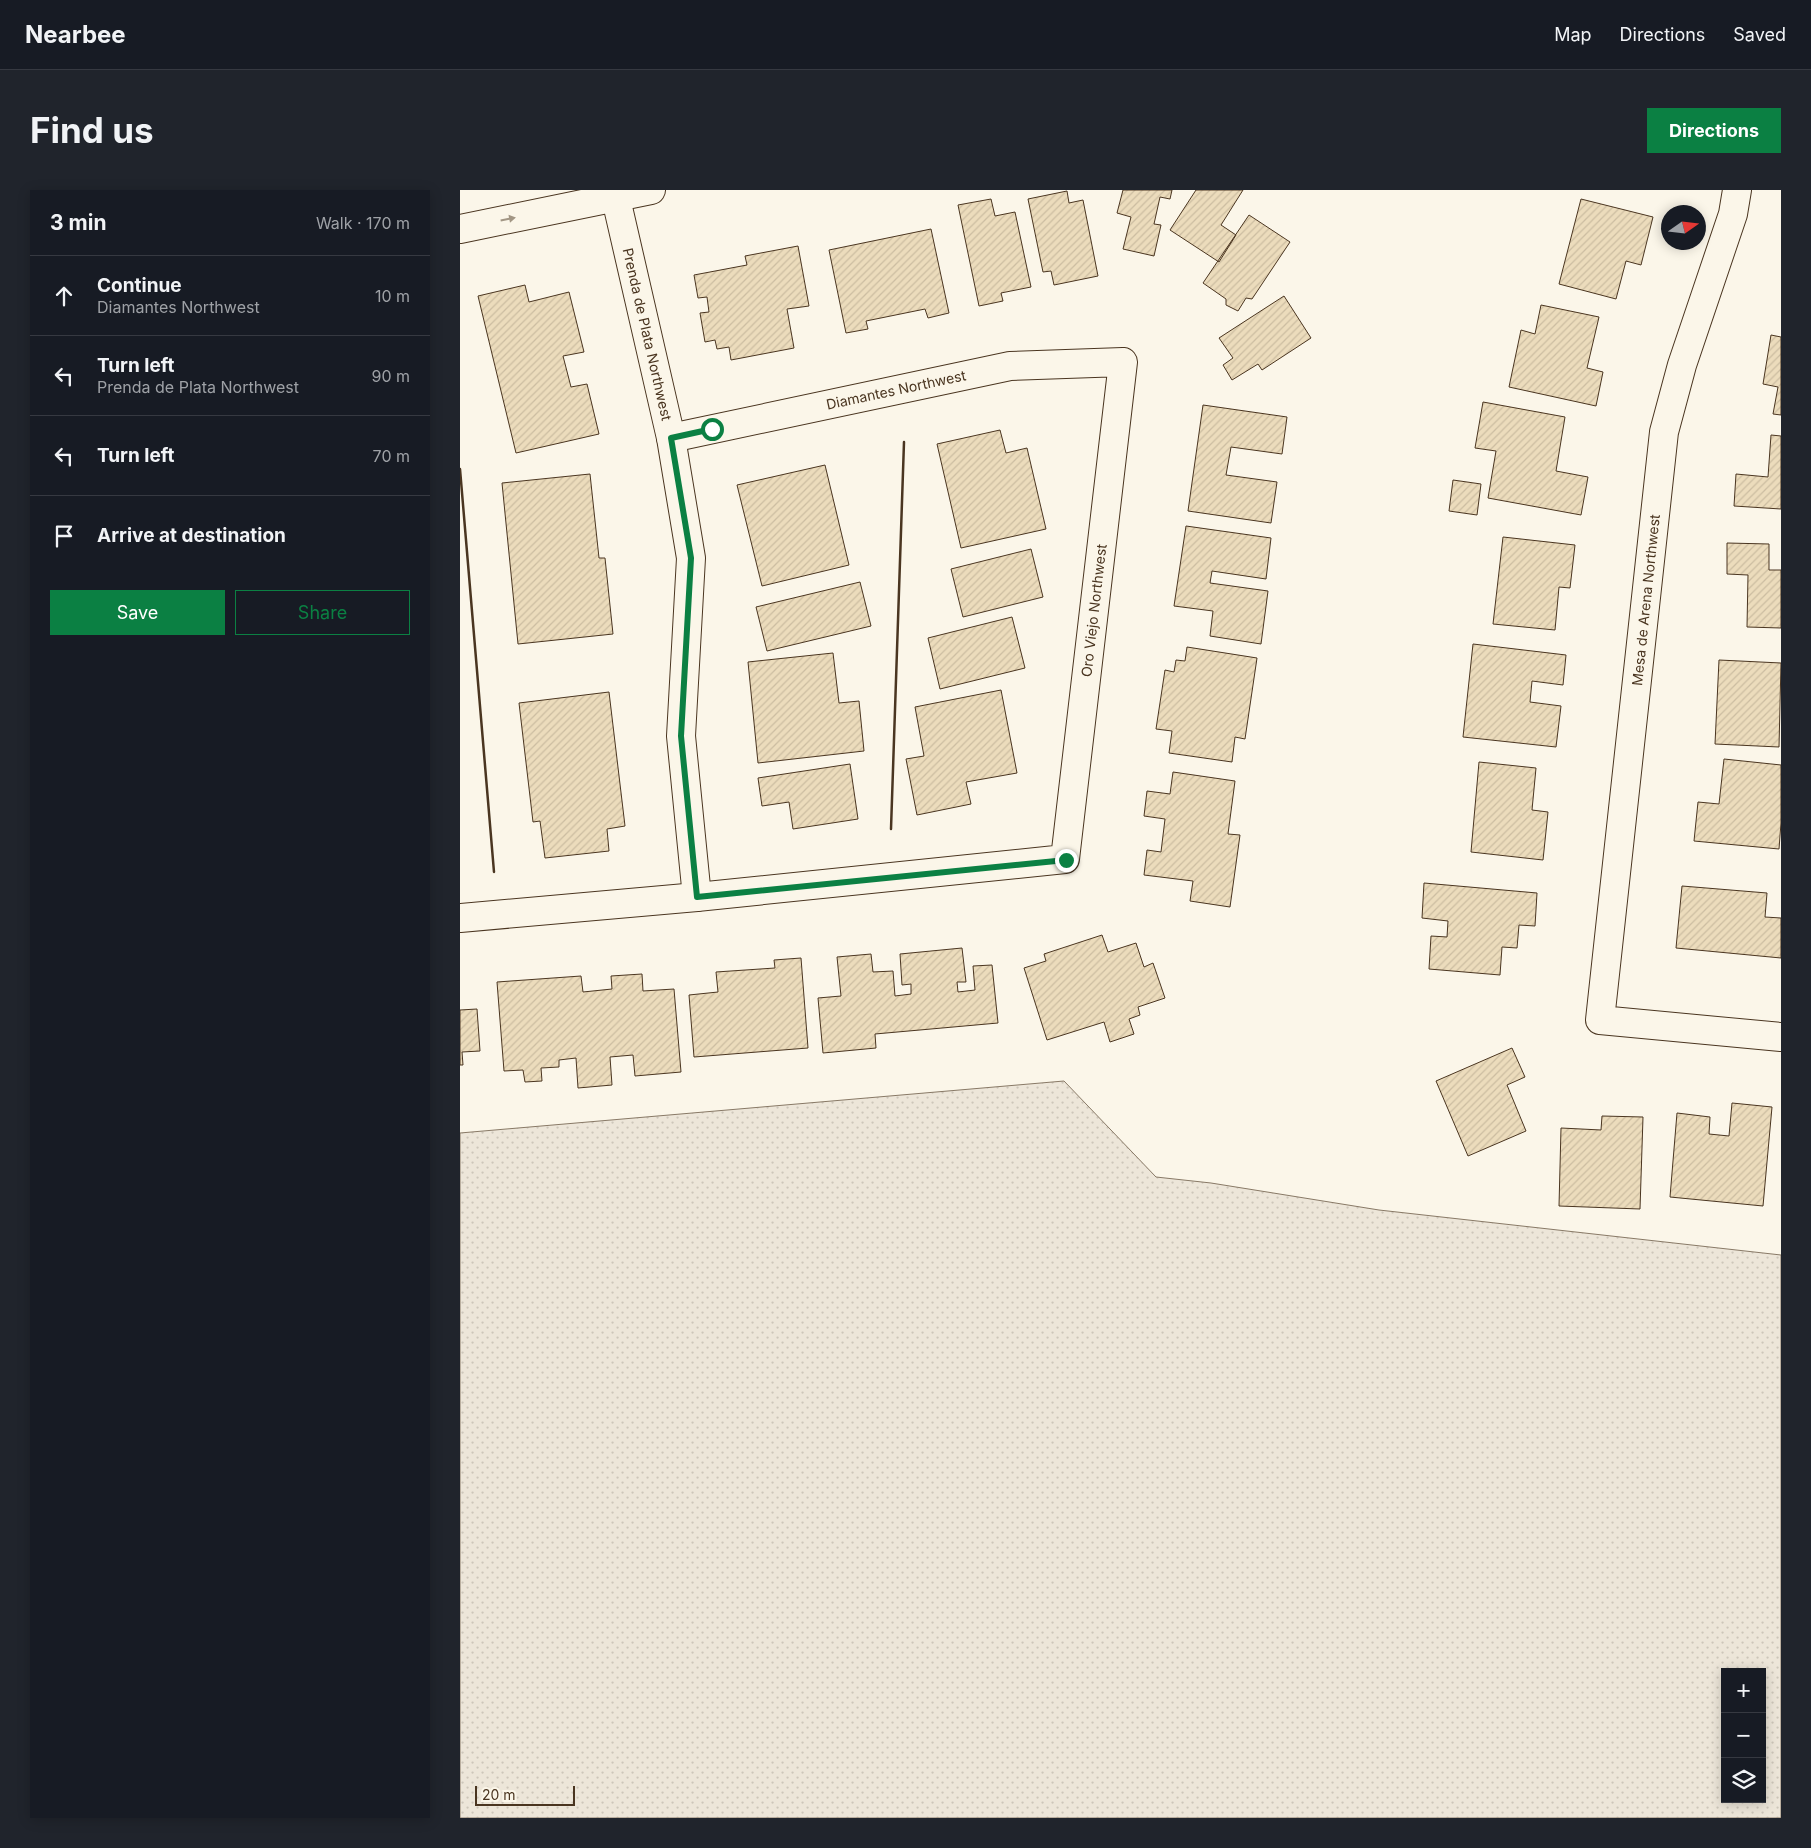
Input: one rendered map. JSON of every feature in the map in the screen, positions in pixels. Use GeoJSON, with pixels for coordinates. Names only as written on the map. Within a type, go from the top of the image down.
{"type":"FeatureCollection","features":[{"type":"Feature","properties":{"kind":"street"},"geometry":{"type":"LineString","coordinates":[[460,229],[614,194],[651,190]]}},
{"type":"Feature","properties":{"kind":"street","name":"Mesa de Arena Northwest"},"geometry":{"type":"LineString","coordinates":[[1737,190],[1733,214],[1688,347],[1664,432],[1600,1020],[1781,1037]]}},
{"type":"Feature","properties":{"kind":"street","name":"Prenda de Plata Northwest"},"geometry":{"type":"LineString","coordinates":[[614,194],[671,438],[691,558],[681,736],[697,897]]}},
{"type":"Feature","properties":{"kind":"street","name":"Diamantes Northwest"},"geometry":{"type":"LineString","coordinates":[[671,438],[1010,366],[1123,362]]}},
{"type":"Feature","properties":{"kind":"street","name":"Oro Viejo Northwest"},"geometry":{"type":"LineString","coordinates":[[697,897],[1066,860],[1123,362]]}},
{"type":"Feature","properties":{"kind":"street"},"geometry":{"type":"LineString","coordinates":[[460,918],[697,897]]}},
{"type":"Feature","properties":{"kind":"shaded area"},"geometry":{"type":"Polygon","coordinates":[[[1064,1081],[1156,1177],[1211,1183],[1379,1210],[1781,1255],[1781,1818],[460,1818],[460,1133],[1064,1081]]]}},
{"type":"Feature","properties":{"kind":"building"},"geometry":{"type":"Polygon","coordinates":[[[1123,190],[1172,190],[1170,199],[1160,197],[1154,224],[1161,225],[1154,256],[1123,249],[1131,217],[1117,213],[1123,190]]]}},
{"type":"Feature","properties":{"kind":"building"},"geometry":{"type":"Polygon","coordinates":[[[1196,190],[1243,190],[1221,225],[1236,235],[1219,262],[1170,230],[1196,190]]]}},
{"type":"Feature","properties":{"kind":"building"},"geometry":{"type":"Polygon","coordinates":[[[1067,191],[1069,203],[1083,200],[1098,276],[1054,285],[1051,271],[1043,272],[1028,199],[1067,191]]]}},
{"type":"Feature","properties":{"kind":"building"},"geometry":{"type":"Polygon","coordinates":[[[991,199],[995,216],[1015,212],[1031,287],[1001,293],[1003,301],[979,306],[958,205],[991,199]]]}},
{"type":"Feature","properties":{"kind":"building"},"geometry":{"type":"Polygon","coordinates":[[[1581,199],[1653,217],[1641,265],[1626,261],[1616,299],[1559,284],[1581,199]]]}},
{"type":"Feature","properties":{"kind":"building"},"geometry":{"type":"Polygon","coordinates":[[[1249,215],[1290,242],[1252,299],[1246,298],[1238,311],[1226,305],[1226,299],[1203,283],[1249,215]]]}},
{"type":"Feature","properties":{"kind":"building"},"geometry":{"type":"Polygon","coordinates":[[[931,229],[949,313],[928,318],[925,309],[866,321],[868,329],[846,333],[829,250],[931,229]]]}},
{"type":"Feature","properties":{"kind":"building"},"geometry":{"type":"Polygon","coordinates":[[[798,246],[809,306],[787,309],[794,348],[731,360],[729,347],[717,349],[715,340],[705,342],[700,313],[709,312],[707,297],[698,298],[694,275],[747,265],[745,256],[798,246]]]}},
{"type":"Feature","properties":{"kind":"building"},"geometry":{"type":"Polygon","coordinates":[[[525,285],[529,302],[569,292],[584,352],[563,356],[571,387],[587,384],[599,434],[516,453],[478,296],[525,285]]]}},
{"type":"Feature","properties":{"kind":"building"},"geometry":{"type":"Polygon","coordinates":[[[1284,296],[1311,338],[1262,370],[1258,364],[1232,380],[1223,365],[1233,358],[1219,338],[1284,296]]]}},
{"type":"Feature","properties":{"kind":"building"},"geometry":{"type":"Polygon","coordinates":[[[1541,305],[1599,317],[1587,368],[1603,372],[1596,406],[1509,387],[1521,330],[1535,334],[1541,305]]]}},
{"type":"Feature","properties":{"kind":"building"},"geometry":{"type":"Polygon","coordinates":[[[1771,335],[1781,337],[1781,415],[1773,414],[1778,387],[1763,384],[1771,335]]]}},
{"type":"Feature","properties":{"kind":"building"},"geometry":{"type":"Polygon","coordinates":[[[1483,402],[1565,417],[1556,471],[1588,477],[1581,515],[1488,498],[1496,451],[1475,448],[1483,402]]]}},
{"type":"Feature","properties":{"kind":"building"},"geometry":{"type":"Polygon","coordinates":[[[1203,405],[1287,417],[1282,454],[1231,447],[1226,475],[1277,482],[1271,523],[1188,511],[1203,405]]]}},
{"type":"Feature","properties":{"kind":"building"},"geometry":{"type":"Polygon","coordinates":[[[1000,430],[1006,453],[1027,448],[1046,529],[961,548],[937,444],[1000,430]]]}},
{"type":"Feature","properties":{"kind":"building"},"geometry":{"type":"Polygon","coordinates":[[[1771,435],[1781,436],[1781,509],[1734,506],[1736,474],[1768,477],[1771,435]]]}},
{"type":"Feature","properties":{"kind":"building"},"geometry":{"type":"Polygon","coordinates":[[[825,465],[849,565],[762,586],[737,485],[825,465]]]}},
{"type":"Feature","properties":{"kind":"building"},"geometry":{"type":"Polygon","coordinates":[[[590,474],[599,558],[605,558],[613,634],[518,644],[502,483],[590,474]]]}},
{"type":"Feature","properties":{"kind":"building"},"geometry":{"type":"Polygon","coordinates":[[[1453,480],[1481,484],[1477,515],[1449,511],[1453,480]]]}},
{"type":"Feature","properties":{"kind":"building"},"geometry":{"type":"Polygon","coordinates":[[[1186,526],[1271,538],[1266,579],[1212,571],[1210,583],[1268,591],[1261,644],[1210,636],[1213,611],[1174,606],[1186,526]]]}},
{"type":"Feature","properties":{"kind":"building"},"geometry":{"type":"Polygon","coordinates":[[[1503,537],[1575,545],[1570,588],[1559,587],[1555,630],[1493,624],[1503,537]]]}},
{"type":"Feature","properties":{"kind":"building"},"geometry":{"type":"Polygon","coordinates":[[[1727,543],[1769,544],[1769,570],[1781,570],[1781,628],[1747,627],[1748,575],[1727,574],[1727,543]]]}},
{"type":"Feature","properties":{"kind":"building"},"geometry":{"type":"Polygon","coordinates":[[[1031,549],[1043,597],[963,617],[951,569],[1031,549]]]}},
{"type":"Feature","properties":{"kind":"building"},"geometry":{"type":"Polygon","coordinates":[[[860,582],[871,626],[767,651],[756,607],[860,582]]]}},
{"type":"Feature","properties":{"kind":"building"},"geometry":{"type":"Polygon","coordinates":[[[1012,617],[1025,668],[940,689],[928,638],[1012,617]]]}},
{"type":"Feature","properties":{"kind":"building"},"geometry":{"type":"Polygon","coordinates":[[[1473,644],[1566,655],[1563,685],[1532,681],[1530,702],[1561,706],[1556,747],[1463,737],[1473,644]]]}},
{"type":"Feature","properties":{"kind":"building"},"geometry":{"type":"Polygon","coordinates":[[[1187,647],[1257,658],[1245,739],[1235,737],[1232,762],[1169,753],[1172,731],[1156,729],[1165,670],[1174,672],[1176,660],[1185,661],[1187,647]]]}},
{"type":"Feature","properties":{"kind":"building"},"geometry":{"type":"Polygon","coordinates":[[[833,653],[839,703],[859,701],[864,751],[758,763],[748,662],[833,653]]]}},
{"type":"Feature","properties":{"kind":"building"},"geometry":{"type":"Polygon","coordinates":[[[1719,660],[1781,663],[1779,747],[1715,744],[1719,660]]]}},
{"type":"Feature","properties":{"kind":"building"},"geometry":{"type":"Polygon","coordinates":[[[1001,690],[1017,773],[966,782],[971,804],[917,815],[906,759],[924,756],[915,707],[1001,690]]]}},
{"type":"Feature","properties":{"kind":"building"},"geometry":{"type":"Polygon","coordinates":[[[609,692],[625,826],[607,829],[609,851],[545,858],[540,821],[533,822],[519,703],[609,692]]]}},
{"type":"Feature","properties":{"kind":"building"},"geometry":{"type":"Polygon","coordinates":[[[1724,759],[1781,765],[1779,849],[1694,841],[1698,802],[1719,804],[1724,759]]]}},
{"type":"Feature","properties":{"kind":"building"},"geometry":{"type":"Polygon","coordinates":[[[1479,762],[1536,768],[1532,810],[1548,812],[1543,860],[1471,852],[1479,762]]]}},
{"type":"Feature","properties":{"kind":"building"},"geometry":{"type":"Polygon","coordinates":[[[850,764],[858,819],[793,829],[789,802],[762,806],[758,778],[850,764]]]}},
{"type":"Feature","properties":{"kind":"building"},"geometry":{"type":"Polygon","coordinates":[[[1173,772],[1235,781],[1228,834],[1240,835],[1230,907],[1190,901],[1193,881],[1144,875],[1147,850],[1161,852],[1165,819],[1144,816],[1147,791],[1170,794],[1173,772]]]}},
{"type":"Feature","properties":{"kind":"building"},"geometry":{"type":"Polygon","coordinates":[[[1424,883],[1537,893],[1535,926],[1519,925],[1517,948],[1502,947],[1500,975],[1429,969],[1431,936],[1447,937],[1448,921],[1422,918],[1424,883]]]}},
{"type":"Feature","properties":{"kind":"building"},"geometry":{"type":"Polygon","coordinates":[[[1682,886],[1767,893],[1765,917],[1781,918],[1781,958],[1676,948],[1682,886]]]}},
{"type":"Feature","properties":{"kind":"building"},"geometry":{"type":"Polygon","coordinates":[[[1102,935],[1108,952],[1136,943],[1144,967],[1153,963],[1165,998],[1138,1007],[1140,1015],[1129,1019],[1134,1034],[1110,1042],[1104,1022],[1047,1040],[1024,968],[1046,961],[1044,954],[1102,935]]]}},
{"type":"Feature","properties":{"kind":"building"},"geometry":{"type":"Polygon","coordinates":[[[962,948],[966,982],[957,982],[958,992],[975,990],[973,966],[992,965],[998,1023],[875,1034],[876,1048],[823,1053],[818,998],[841,996],[837,957],[871,954],[873,972],[893,971],[895,996],[911,994],[911,984],[902,985],[900,954],[962,948]]]}},
{"type":"Feature","properties":{"kind":"building"},"geometry":{"type":"Polygon","coordinates":[[[801,958],[808,1048],[694,1057],[689,995],[718,992],[716,972],[775,968],[774,960],[801,958]]]}},
{"type":"Feature","properties":{"kind":"building"},"geometry":{"type":"Polygon","coordinates":[[[642,974],[643,991],[674,989],[681,1072],[635,1076],[633,1055],[610,1057],[612,1085],[578,1088],[576,1058],[559,1060],[559,1067],[541,1068],[542,1081],[525,1082],[523,1070],[504,1071],[497,982],[581,976],[583,992],[612,989],[611,976],[642,974]]]}},
{"type":"Feature","properties":{"kind":"building"},"geometry":{"type":"Polygon","coordinates":[[[477,1009],[480,1051],[462,1052],[463,1065],[460,1065],[460,1010],[477,1009]]]}},
{"type":"Feature","properties":{"kind":"building"},"geometry":{"type":"Polygon","coordinates":[[[1512,1048],[1525,1077],[1507,1085],[1526,1131],[1468,1156],[1436,1081],[1512,1048]]]}},
{"type":"Feature","properties":{"kind":"building"},"geometry":{"type":"Polygon","coordinates":[[[1732,1103],[1772,1107],[1763,1206],[1670,1197],[1677,1113],[1710,1117],[1709,1134],[1729,1136],[1732,1103]]]}},
{"type":"Feature","properties":{"kind":"building"},"geometry":{"type":"Polygon","coordinates":[[[1602,1116],[1643,1117],[1640,1209],[1559,1206],[1561,1128],[1601,1130],[1602,1116]]]}},
{"type":"Feature","properties":{"kind":"wall"},"geometry":{"type":"LineString","coordinates":[[891,829],[904,442]]}},
{"type":"Feature","properties":{"kind":"wall"},"geometry":{"type":"LineString","coordinates":[[460,469],[494,872]]}},
{"type":"Feature","properties":{"kind":"route"},"geometry":{"type":"LineString","coordinates":[[712,429],[671,438],[691,558],[681,736],[697,897],[1066,860]]}}]}
